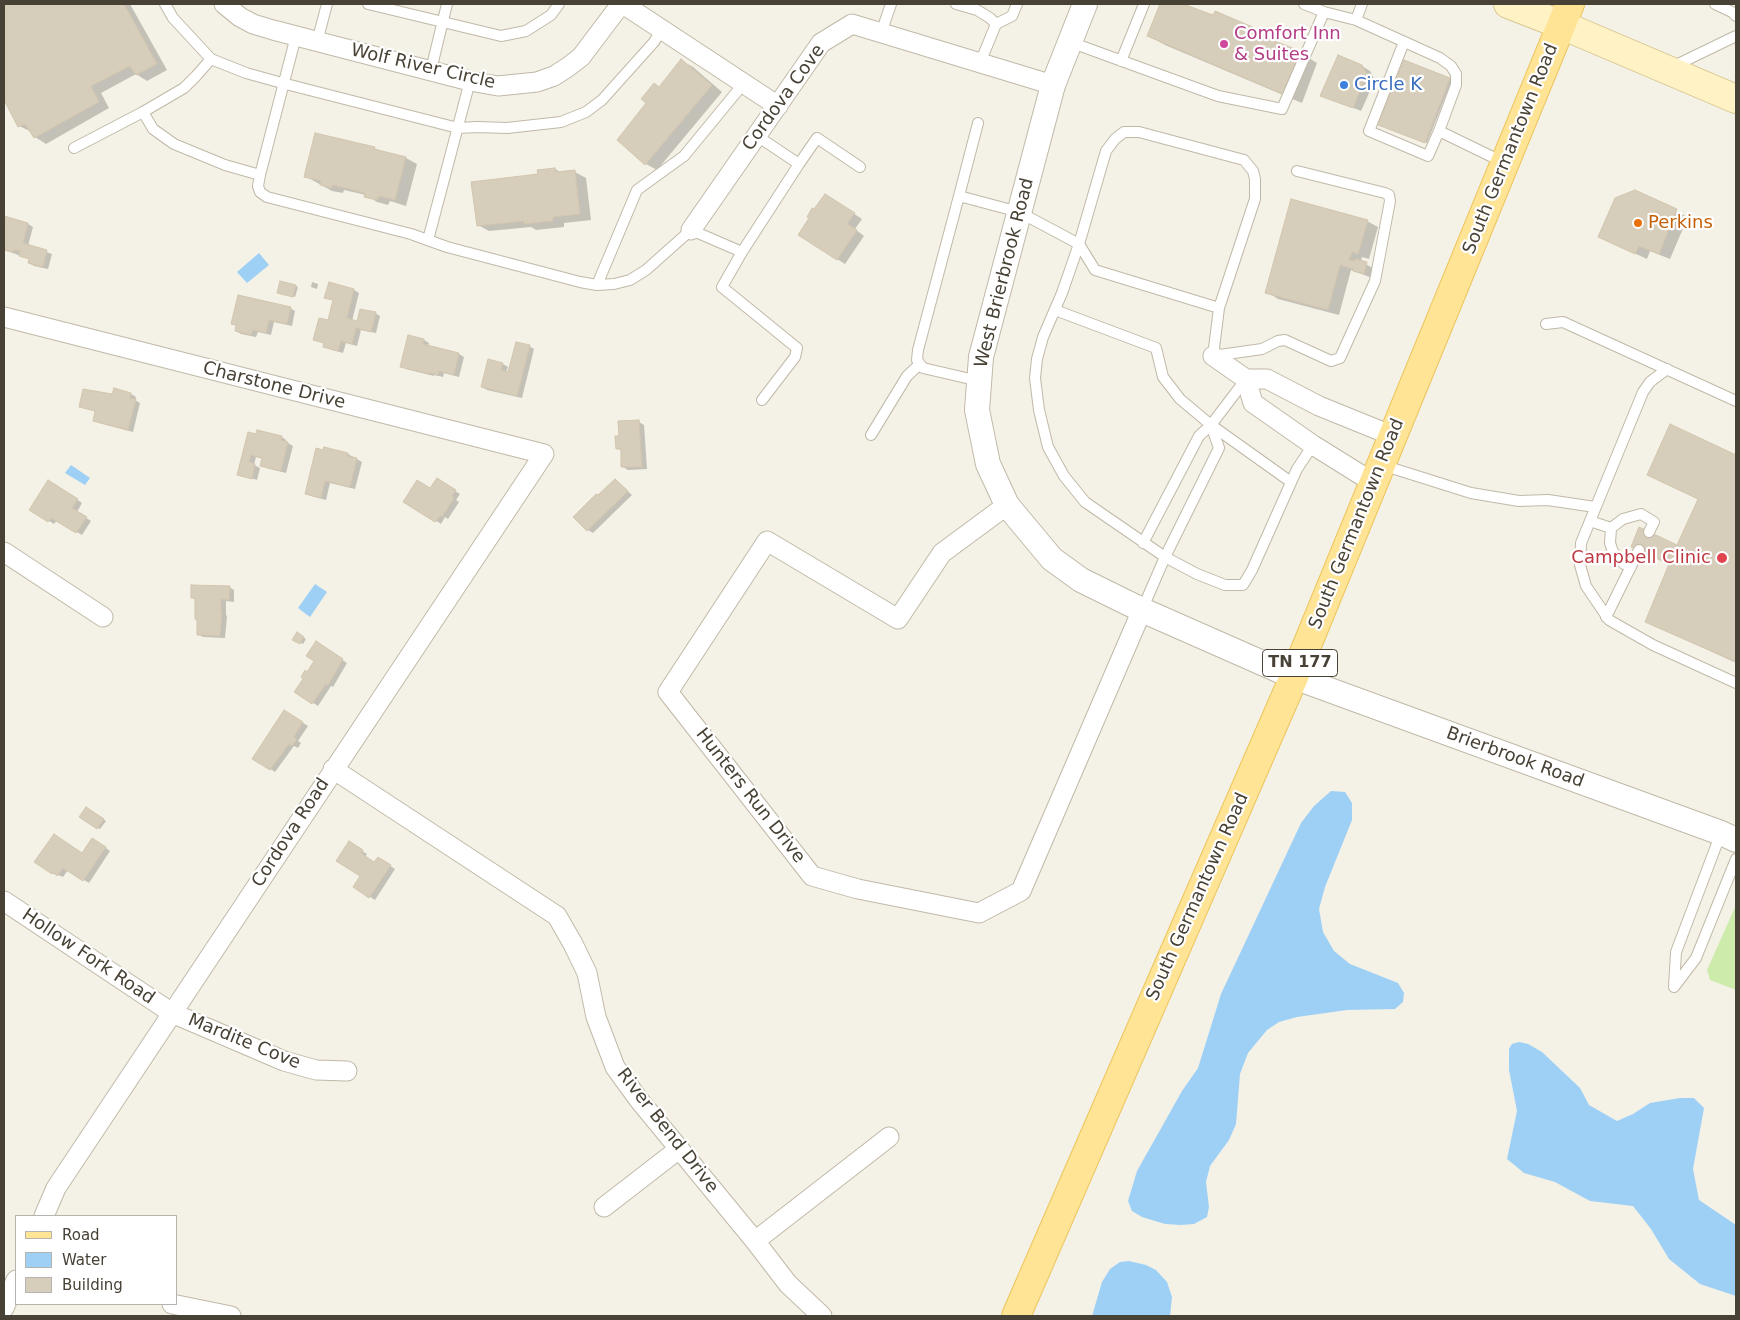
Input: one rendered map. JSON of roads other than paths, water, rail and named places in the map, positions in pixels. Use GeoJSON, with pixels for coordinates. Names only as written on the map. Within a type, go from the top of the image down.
{"type":"FeatureCollection","features":[{"type":"Feature","properties":{"kind":"main road"},"geometry":{"type":"LineString","coordinates":[[1508,4],[1566,14],[1667,69],[1736,99]]}},
{"type":"Feature","properties":{"kind":"main road","name":"South Germantown Road"},"geometry":{"type":"LineString","coordinates":[[1016,1316],[1294,677],[1566,14]]}},
{"type":"Feature","properties":{"kind":"street","name":"Wolf River Circle"},"geometry":{"type":"LineString","coordinates":[[226,6],[253,24],[470,81],[498,86],[537,82],[554,76],[582,57],[622,4]]}},
{"type":"Feature","properties":{"kind":"street"},"geometry":{"type":"LineString","coordinates":[[622,4],[778,106]]}},
{"type":"Feature","properties":{"kind":"street","name":"West Brierbrook Road"},"geometry":{"type":"LineString","coordinates":[[1085,4],[1053,85],[981,357],[977,410],[988,464],[1007,505],[1052,559],[1081,580],[1142,610],[1294,677]]}},
{"type":"Feature","properties":{"kind":"street","name":"Cordova Cove"},"geometry":{"type":"LineString","coordinates":[[691,230],[821,44],[852,24],[1053,85]]}},
{"type":"Feature","properties":{"kind":"street","name":"Charstone Drive"},"geometry":{"type":"LineString","coordinates":[[4,317],[544,454]]}},
{"type":"Feature","properties":{"kind":"street"},"geometry":{"type":"LineString","coordinates":[[1214,356],[1246,379],[1267,379],[1320,406],[1393,436]]}},
{"type":"Feature","properties":{"kind":"street"},"geometry":{"type":"LineString","coordinates":[[1246,379],[1252,403],[1313,445],[1378,474]]}},
{"type":"Feature","properties":{"kind":"street","name":"Cordova Road"},"geometry":{"type":"LineString","coordinates":[[44,1215],[56,1188],[544,454]]}},
{"type":"Feature","properties":{"kind":"street","name":"Hunters Run Drive"},"geometry":{"type":"LineString","coordinates":[[1007,505],[942,553],[898,619],[767,541],[668,692],[812,876],[858,889],[979,913],[1021,890],[1142,610]]}},
{"type":"Feature","properties":{"kind":"street"},"geometry":{"type":"LineString","coordinates":[[4,552],[103,618]]}},
{"type":"Feature","properties":{"kind":"street","name":"Brierbrook Road"},"geometry":{"type":"LineString","coordinates":[[1294,677],[1732,840]]}},
{"type":"Feature","properties":{"kind":"street","name":"River Bend Drive"},"geometry":{"type":"LineString","coordinates":[[333,769],[557,916],[587,973],[596,1016],[615,1067],[678,1149],[755,1241],[788,1284],[822,1316]]}},
{"type":"Feature","properties":{"kind":"street","name":"Hollow Fork Road"},"geometry":{"type":"LineString","coordinates":[[4,901],[172,1013]]}},
{"type":"Feature","properties":{"kind":"street","name":"Mardite Cove"},"geometry":{"type":"LineString","coordinates":[[172,1013],[284,1062],[316,1070],[347,1071]]}},
{"type":"Feature","properties":{"kind":"street"},"geometry":{"type":"LineString","coordinates":[[755,1241],[890,1137]]}},
{"type":"Feature","properties":{"kind":"street"},"geometry":{"type":"LineString","coordinates":[[604,1207],[678,1149]]}},
{"type":"Feature","properties":{"kind":"street"},"geometry":{"type":"LineString","coordinates":[[4,1308],[15,1282]]}},
{"type":"Feature","properties":{"kind":"street"},"geometry":{"type":"LineString","coordinates":[[177,1305],[231,1316]]}},
{"type":"Feature","properties":{"kind":"lane"},"geometry":{"type":"LineString","coordinates":[[165,4],[173,18],[211,59],[246,73],[458,128],[477,126],[507,128],[560,122],[586,112],[602,100],[654,42],[662,29]]}},
{"type":"Feature","properties":{"kind":"lane"},"geometry":{"type":"LineString","coordinates":[[317,42],[327,4]]}},
{"type":"Feature","properties":{"kind":"lane"},"geometry":{"type":"LineString","coordinates":[[368,4],[500,36],[526,31],[551,15],[559,4]]}},
{"type":"Feature","properties":{"kind":"lane"},"geometry":{"type":"LineString","coordinates":[[431,70],[447,4]]}},
{"type":"Feature","properties":{"kind":"lane"},"geometry":{"type":"LineString","coordinates":[[881,33],[891,4]]}},
{"type":"Feature","properties":{"kind":"lane"},"geometry":{"type":"LineString","coordinates":[[956,4],[977,10],[996,24]]}},
{"type":"Feature","properties":{"kind":"lane"},"geometry":{"type":"LineString","coordinates":[[980,63],[996,24],[1012,16],[1017,4]]}},
{"type":"Feature","properties":{"kind":"lane"},"geometry":{"type":"LineString","coordinates":[[1121,61],[1144,4]]}},
{"type":"Feature","properties":{"kind":"lane"},"geometry":{"type":"LineString","coordinates":[[1304,4],[1324,12],[1356,20],[1440,58],[1451,66],[1456,74],[1456,85],[1428,156],[1369,130],[1404,42]]}},
{"type":"Feature","properties":{"kind":"lane"},"geometry":{"type":"LineString","coordinates":[[1356,20],[1362,4]]}},
{"type":"Feature","properties":{"kind":"lane"},"geometry":{"type":"LineString","coordinates":[[1715,4],[1736,16]]}},
{"type":"Feature","properties":{"kind":"lane"},"geometry":{"type":"LineString","coordinates":[[1070,42],[1218,96],[1282,110],[1324,12]]}},
{"type":"Feature","properties":{"kind":"lane"},"geometry":{"type":"LineString","coordinates":[[296,36],[282,83],[258,186],[260,192],[267,197],[428,240],[447,247],[597,285],[614,284],[630,280],[646,270],[691,230],[742,252]]}},
{"type":"Feature","properties":{"kind":"lane"},"geometry":{"type":"LineString","coordinates":[[1667,69],[1736,36]]}},
{"type":"Feature","properties":{"kind":"lane"},"geometry":{"type":"LineString","coordinates":[[74,148],[184,88],[211,59]]}},
{"type":"Feature","properties":{"kind":"lane"},"geometry":{"type":"LineString","coordinates":[[428,240],[470,81]]}},
{"type":"Feature","properties":{"kind":"lane"},"geometry":{"type":"LineString","coordinates":[[597,285],[637,190],[684,156],[744,83]]}},
{"type":"Feature","properties":{"kind":"lane"},"geometry":{"type":"LineString","coordinates":[[143,112],[153,129],[174,144],[225,165],[260,175]]}},
{"type":"Feature","properties":{"kind":"lane"},"geometry":{"type":"LineString","coordinates":[[978,123],[918,350],[917,360],[923,368],[979,381]]}},
{"type":"Feature","properties":{"kind":"lane"},"geometry":{"type":"LineString","coordinates":[[1439,131],[1505,163]]}},
{"type":"Feature","properties":{"kind":"lane"},"geometry":{"type":"LineString","coordinates":[[1297,171],[1389,195],[1390,201],[1375,280],[1340,358],[1331,361],[1285,340],[1262,348],[1214,356],[1219,308],[1255,198],[1253,171],[1244,160],[1139,132],[1124,132],[1115,138],[1106,151],[1079,244],[1036,360],[1035,378],[1039,410],[1048,447],[1064,476],[1085,502],[1165,557],[1196,574],[1225,585],[1243,586],[1300,463],[1313,445]]}},
{"type":"Feature","properties":{"kind":"lane"},"geometry":{"type":"LineString","coordinates":[[757,136],[800,164]]}},
{"type":"Feature","properties":{"kind":"lane"},"geometry":{"type":"LineString","coordinates":[[762,400],[795,357],[797,348],[722,287],[742,252],[817,138],[860,167]]}},
{"type":"Feature","properties":{"kind":"lane"},"geometry":{"type":"LineString","coordinates":[[959,196],[1019,212],[1079,244],[1095,270],[1219,308]]}},
{"type":"Feature","properties":{"kind":"lane"},"geometry":{"type":"LineString","coordinates":[[1055,310],[1156,348],[1163,377],[1180,399],[1211,426],[1291,482]]}},
{"type":"Feature","properties":{"kind":"lane"},"geometry":{"type":"LineString","coordinates":[[1546,324],[1564,322],[1736,401]]}},
{"type":"Feature","properties":{"kind":"lane"},"geometry":{"type":"LineString","coordinates":[[871,435],[908,376],[920,364]]}},
{"type":"Feature","properties":{"kind":"lane"},"geometry":{"type":"LineString","coordinates":[[1667,369],[1650,382],[1643,392],[1581,543],[1580,565],[1586,586],[1606,617],[1653,645],[1736,683]]}},
{"type":"Feature","properties":{"kind":"lane"},"geometry":{"type":"LineString","coordinates":[[1143,543],[1199,436],[1211,426],[1246,379]]}},
{"type":"Feature","properties":{"kind":"lane"},"geometry":{"type":"LineString","coordinates":[[1142,610],[1165,557],[1219,448],[1211,426]]}},
{"type":"Feature","properties":{"kind":"lane"},"geometry":{"type":"LineString","coordinates":[[1378,474],[1519,502],[1548,500],[1595,507]]}},
{"type":"Feature","properties":{"kind":"lane"},"geometry":{"type":"LineString","coordinates":[[1630,567],[1624,564],[1613,552],[1610,543],[1611,528],[1623,518],[1640,514],[1654,522],[1649,532]]}},
{"type":"Feature","properties":{"kind":"lane"},"geometry":{"type":"LineString","coordinates":[[1590,521],[1611,528]]}},
{"type":"Feature","properties":{"kind":"lane"},"geometry":{"type":"LineString","coordinates":[[1606,617],[1639,550]]}},
{"type":"Feature","properties":{"kind":"lane"},"geometry":{"type":"LineString","coordinates":[[1732,840],[1696,958],[1674,987],[1676,952],[1732,840]]}},
{"type":"Feature","properties":{"kind":"water"},"geometry":{"type":"Polygon","coordinates":[[[259,253],[269,265],[247,283],[237,272],[259,253]]]}},
{"type":"Feature","properties":{"kind":"water"},"geometry":{"type":"Polygon","coordinates":[[[71,465],[90,478],[85,485],[65,473],[71,465]]]}},
{"type":"Feature","properties":{"kind":"water"},"geometry":{"type":"Polygon","coordinates":[[[315,584],[327,592],[310,617],[298,608],[315,584]]]}},
{"type":"Feature","properties":{"kind":"water"},"geometry":{"type":"Polygon","coordinates":[[[1331,791],[1345,792],[1352,803],[1352,820],[1325,887],[1319,909],[1323,932],[1334,951],[1350,964],[1398,983],[1404,993],[1403,1002],[1395,1009],[1347,1010],[1297,1017],[1279,1022],[1267,1030],[1248,1053],[1240,1074],[1236,1124],[1229,1140],[1210,1166],[1206,1182],[1209,1207],[1207,1217],[1194,1224],[1181,1225],[1165,1224],[1142,1217],[1132,1211],[1128,1201],[1137,1171],[1182,1091],[1198,1068],[1221,994],[1301,823],[1314,806],[1331,791]]]}},
{"type":"Feature","properties":{"kind":"water"},"geometry":{"type":"Polygon","coordinates":[[[1519,1042],[1528,1044],[1542,1052],[1580,1088],[1589,1105],[1617,1121],[1633,1114],[1650,1103],[1680,1098],[1694,1098],[1704,1108],[1693,1169],[1699,1200],[1736,1225],[1736,1296],[1700,1284],[1669,1259],[1651,1229],[1633,1206],[1590,1201],[1555,1182],[1524,1173],[1507,1159],[1517,1111],[1509,1070],[1509,1049],[1512,1044],[1519,1042]]]}},
{"type":"Feature","properties":{"kind":"water"},"geometry":{"type":"Polygon","coordinates":[[[1129,1261],[1146,1265],[1156,1270],[1167,1282],[1172,1297],[1170,1316],[1092,1316],[1102,1282],[1110,1269],[1120,1262],[1129,1261]]]}},
{"type":"Feature","properties":{"kind":"place","name":"Comfort Inn & Suites"},"geometry":{"type":"Point","coordinates":[1224,44]}},
{"type":"Feature","properties":{"kind":"place","name":"Circle K"},"geometry":{"type":"Point","coordinates":[1344,85]}},
{"type":"Feature","properties":{"kind":"place","name":"Perkins"},"geometry":{"type":"Point","coordinates":[1638,223]}},
{"type":"Feature","properties":{"kind":"place","name":"Campbell Clinic"},"geometry":{"type":"Point","coordinates":[1722,558]}}]}
